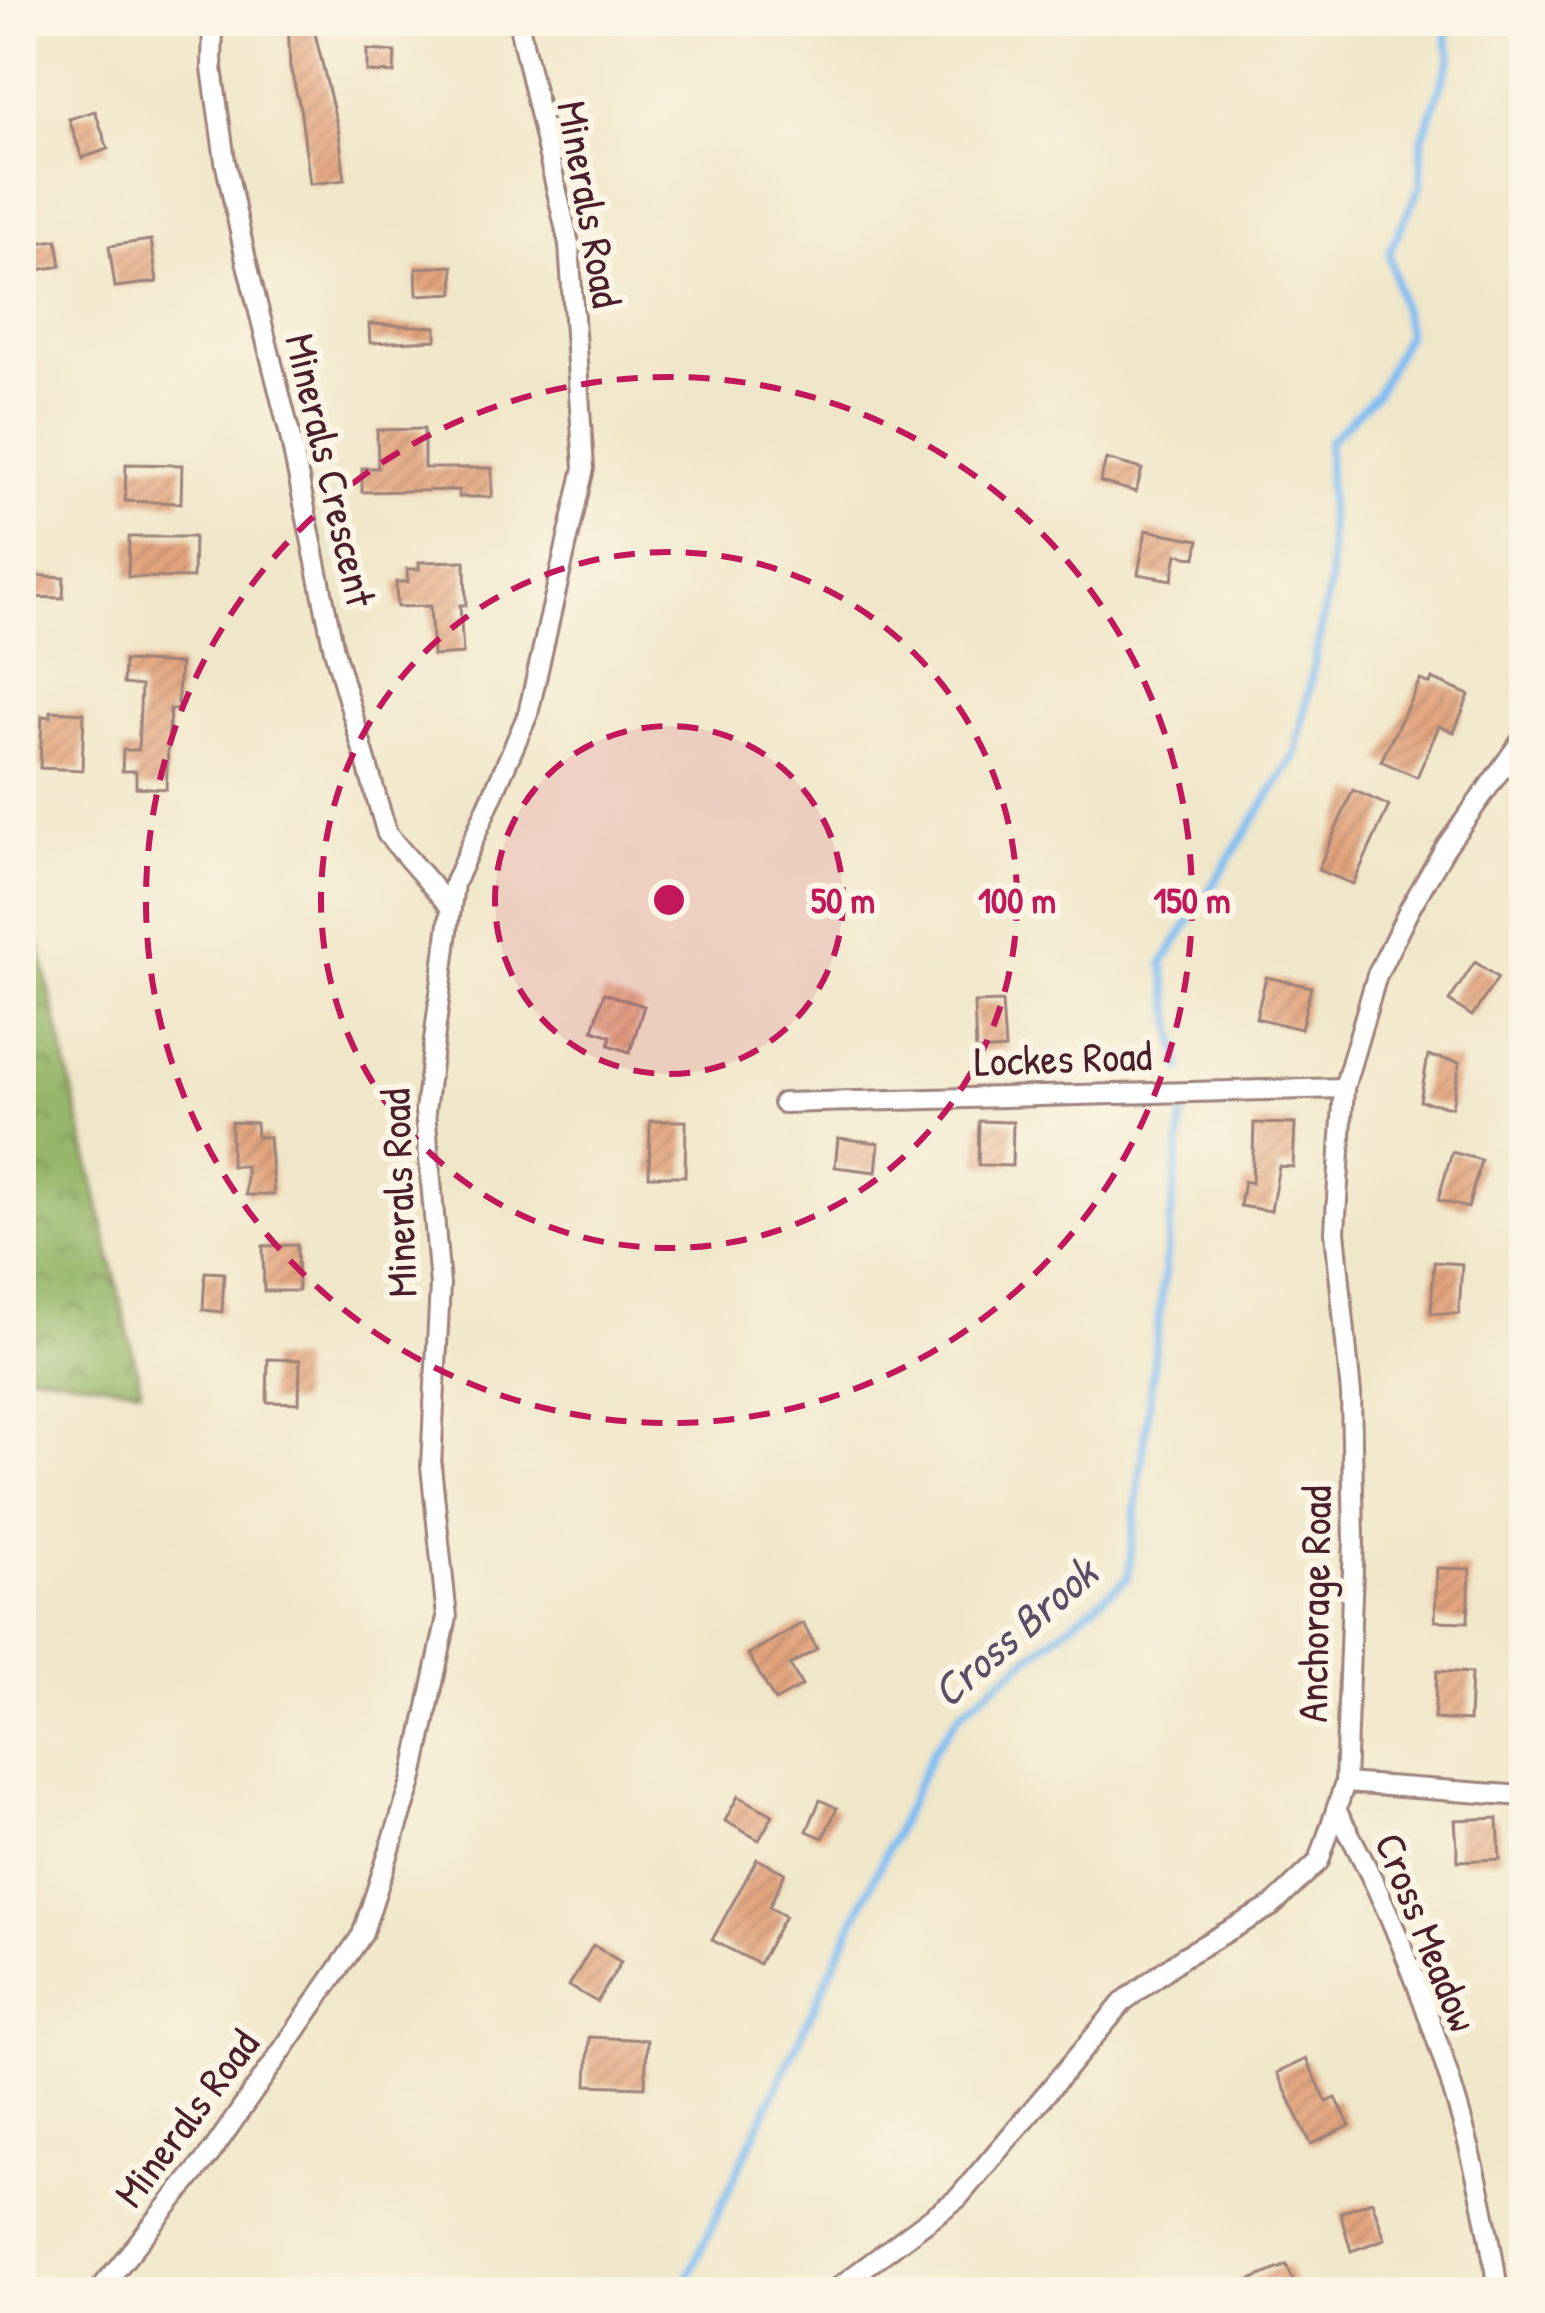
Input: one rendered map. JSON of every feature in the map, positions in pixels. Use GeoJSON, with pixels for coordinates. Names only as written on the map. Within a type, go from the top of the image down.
{"type":"FeatureCollection","features":[{"type":"Feature","properties":{"kind":"street","name":"Minerals Crescent"},"geometry":{"type":"LineString","coordinates":[[213,21],[212,68],[225,161],[289,431],[334,650],[387,834],[451,908]]}},
{"type":"Feature","properties":{"kind":"street","name":"Minerals Road"},"geometry":{"type":"LineString","coordinates":[[98,2292],[211,2153],[362,1934],[412,1782],[447,1618],[430,1466],[440,1285],[424,1111],[454,884],[528,714],[584,468],[569,244],[518,21]]}},
{"type":"Feature","properties":{"kind":"street","name":"Anchorage Road"},"geometry":{"type":"LineString","coordinates":[[832,2292],[958,2198],[1124,2001],[1183,1957],[1271,1906],[1319,1861],[1345,1783],[1354,1541],[1351,1394],[1335,1232],[1345,1088],[1377,975],[1410,908],[1445,848],[1524,737]]}},
{"type":"Feature","properties":{"kind":"street","name":"Lockes Road"},"geometry":{"type":"LineString","coordinates":[[783,1103],[1345,1088]]}},
{"type":"Feature","properties":{"kind":"street"},"geometry":{"type":"LineString","coordinates":[[1345,1783],[1524,1796]]}},
{"type":"Feature","properties":{"kind":"street","name":"Cross Meadow"},"geometry":{"type":"LineString","coordinates":[[1336,1810],[1369,1867],[1428,2020],[1465,2138],[1498,2292]]}},
{"type":"Feature","properties":{"kind":"green space"},"geometry":{"type":"Polygon","coordinates":[[[21,856],[25,883],[141,1389],[21,1371],[21,856]]]}},
{"type":"Feature","properties":{"kind":"building"},"geometry":{"type":"Polygon","coordinates":[[[288,21],[312,21],[339,133],[345,180],[310,184],[290,67],[288,21]]]}},
{"type":"Feature","properties":{"kind":"building"},"geometry":{"type":"Polygon","coordinates":[[[367,50],[395,52],[394,73],[367,72],[367,50]]]}},
{"type":"Feature","properties":{"kind":"building"},"geometry":{"type":"Polygon","coordinates":[[[95,111],[108,149],[82,158],[69,119],[95,111]]]}},
{"type":"Feature","properties":{"kind":"building"},"geometry":{"type":"Polygon","coordinates":[[[57,240],[61,266],[21,273],[21,245],[57,240]]]}},
{"type":"Feature","properties":{"kind":"building"},"geometry":{"type":"Polygon","coordinates":[[[151,240],[157,282],[115,287],[109,246],[151,240]]]}},
{"type":"Feature","properties":{"kind":"building"},"geometry":{"type":"Polygon","coordinates":[[[453,266],[454,293],[417,295],[416,268],[453,266]]]}},
{"type":"Feature","properties":{"kind":"building"},"geometry":{"type":"Polygon","coordinates":[[[369,324],[436,327],[436,340],[370,343],[369,324]]]}},
{"type":"Feature","properties":{"kind":"building"},"geometry":{"type":"Polygon","coordinates":[[[424,429],[424,468],[492,468],[492,497],[459,497],[459,490],[362,492],[362,468],[378,468],[377,430],[424,429]]]}},
{"type":"Feature","properties":{"kind":"building"},"geometry":{"type":"Polygon","coordinates":[[[1106,459],[1142,469],[1136,492],[1100,482],[1106,459]]]}},
{"type":"Feature","properties":{"kind":"building"},"geometry":{"type":"Polygon","coordinates":[[[126,464],[182,465],[181,503],[125,501],[126,464]]]}},
{"type":"Feature","properties":{"kind":"building"},"geometry":{"type":"Polygon","coordinates":[[[1146,530],[1199,540],[1196,558],[1177,554],[1172,580],[1138,574],[1146,530]]]}},
{"type":"Feature","properties":{"kind":"building"},"geometry":{"type":"Polygon","coordinates":[[[129,537],[194,537],[193,578],[128,577],[129,537]]]}},
{"type":"Feature","properties":{"kind":"building"},"geometry":{"type":"Polygon","coordinates":[[[465,561],[466,605],[460,605],[463,654],[433,656],[430,606],[397,607],[396,582],[408,582],[407,569],[419,569],[419,562],[465,561]]]}},
{"type":"Feature","properties":{"kind":"building"},"geometry":{"type":"Polygon","coordinates":[[[22,575],[64,577],[63,598],[22,597],[22,575]]]}},
{"type":"Feature","properties":{"kind":"building"},"geometry":{"type":"Polygon","coordinates":[[[124,661],[180,664],[177,710],[170,709],[166,789],[136,787],[136,771],[122,771],[123,750],[138,750],[141,686],[123,684],[124,661]]]}},
{"type":"Feature","properties":{"kind":"building"},"geometry":{"type":"Polygon","coordinates":[[[1432,679],[1469,695],[1454,732],[1439,726],[1417,777],[1381,761],[1420,680],[1430,684],[1432,679]]]}},
{"type":"Feature","properties":{"kind":"building"},"geometry":{"type":"Polygon","coordinates":[[[51,711],[84,713],[82,770],[40,768],[42,716],[51,717],[51,711]]]}},
{"type":"Feature","properties":{"kind":"building"},"geometry":{"type":"Polygon","coordinates":[[[1353,790],[1389,806],[1353,884],[1318,870],[1353,790]]]}},
{"type":"Feature","properties":{"kind":"building"},"geometry":{"type":"Polygon","coordinates":[[[1475,962],[1498,978],[1472,1016],[1449,1001],[1475,962]]]}},
{"type":"Feature","properties":{"kind":"building"},"geometry":{"type":"Polygon","coordinates":[[[1266,977],[1311,987],[1301,1029],[1256,1018],[1266,977]]]}},
{"type":"Feature","properties":{"kind":"building"},"geometry":{"type":"Polygon","coordinates":[[[604,993],[644,1006],[630,1052],[609,1045],[611,1036],[593,1030],[604,993]]]}},
{"type":"Feature","properties":{"kind":"building"},"geometry":{"type":"Polygon","coordinates":[[[1002,1002],[1005,1049],[976,1051],[974,1003],[1002,1002]]]}},
{"type":"Feature","properties":{"kind":"building"},"geometry":{"type":"Polygon","coordinates":[[[1428,1056],[1460,1062],[1452,1107],[1420,1101],[1428,1056]]]}},
{"type":"Feature","properties":{"kind":"building"},"geometry":{"type":"Polygon","coordinates":[[[650,1121],[686,1121],[685,1176],[649,1176],[650,1121]]]}},
{"type":"Feature","properties":{"kind":"building"},"geometry":{"type":"Polygon","coordinates":[[[979,1121],[1013,1122],[1012,1166],[978,1165],[979,1121]]]}},
{"type":"Feature","properties":{"kind":"building"},"geometry":{"type":"Polygon","coordinates":[[[231,1122],[256,1123],[257,1137],[269,1137],[274,1195],[246,1195],[246,1166],[231,1166],[231,1122]]]}},
{"type":"Feature","properties":{"kind":"building"},"geometry":{"type":"Polygon","coordinates":[[[1254,1123],[1295,1124],[1293,1167],[1279,1166],[1271,1211],[1240,1206],[1244,1181],[1252,1183],[1254,1123]]]}},
{"type":"Feature","properties":{"kind":"building"},"geometry":{"type":"Polygon","coordinates":[[[838,1138],[879,1143],[876,1172],[835,1167],[838,1138]]]}},
{"type":"Feature","properties":{"kind":"building"},"geometry":{"type":"Polygon","coordinates":[[[1452,1152],[1481,1160],[1468,1208],[1438,1200],[1452,1152]]]}},
{"type":"Feature","properties":{"kind":"building"},"geometry":{"type":"Polygon","coordinates":[[[297,1245],[298,1291],[264,1291],[263,1246],[297,1245]]]}},
{"type":"Feature","properties":{"kind":"building"},"geometry":{"type":"Polygon","coordinates":[[[1434,1262],[1462,1264],[1459,1314],[1431,1313],[1434,1262]]]}},
{"type":"Feature","properties":{"kind":"building"},"geometry":{"type":"Polygon","coordinates":[[[205,1272],[224,1273],[222,1312],[203,1310],[205,1272]]]}},
{"type":"Feature","properties":{"kind":"building"},"geometry":{"type":"Polygon","coordinates":[[[268,1359],[300,1360],[299,1403],[267,1402],[268,1359]]]}},
{"type":"Feature","properties":{"kind":"building"},"geometry":{"type":"Polygon","coordinates":[[[1437,1568],[1470,1569],[1468,1622],[1435,1621],[1437,1568]]]}},
{"type":"Feature","properties":{"kind":"building"},"geometry":{"type":"Polygon","coordinates":[[[803,1623],[817,1649],[790,1665],[802,1686],[775,1701],[748,1654],[803,1623]]]}},
{"type":"Feature","properties":{"kind":"building"},"geometry":{"type":"Polygon","coordinates":[[[1437,1671],[1471,1673],[1469,1721],[1434,1719],[1437,1671]]]}},
{"type":"Feature","properties":{"kind":"building"},"geometry":{"type":"Polygon","coordinates":[[[738,1796],[773,1815],[759,1840],[725,1821],[738,1796]]]}},
{"type":"Feature","properties":{"kind":"building"},"geometry":{"type":"Polygon","coordinates":[[[820,1800],[837,1808],[823,1838],[807,1831],[820,1800]]]}},
{"type":"Feature","properties":{"kind":"building"},"geometry":{"type":"Polygon","coordinates":[[[1498,1818],[1500,1859],[1458,1861],[1455,1820],[1498,1818]]]}},
{"type":"Feature","properties":{"kind":"building"},"geometry":{"type":"Polygon","coordinates":[[[757,1859],[785,1873],[769,1907],[785,1916],[759,1964],[712,1940],[757,1859]]]}},
{"type":"Feature","properties":{"kind":"building"},"geometry":{"type":"Polygon","coordinates":[[[593,1945],[621,1962],[597,2002],[569,1986],[593,1945]]]}},
{"type":"Feature","properties":{"kind":"building"},"geometry":{"type":"Polygon","coordinates":[[[589,2037],[647,2040],[645,2087],[587,2085],[589,2037]]]}},
{"type":"Feature","properties":{"kind":"building"},"geometry":{"type":"Polygon","coordinates":[[[1306,2059],[1327,2102],[1336,2098],[1350,2126],[1311,2144],[1277,2073],[1306,2059]]]}},
{"type":"Feature","properties":{"kind":"building"},"geometry":{"type":"Polygon","coordinates":[[[1372,2201],[1385,2239],[1351,2251],[1340,2212],[1372,2201]]]}},
{"type":"Feature","properties":{"kind":"building"},"geometry":{"type":"Polygon","coordinates":[[[1287,2265],[1296,2287],[1283,2292],[1221,2292],[1287,2265]]]}},
{"type":"Feature","properties":{"kind":"waterway","name":"Cross Brook"},"geometry":{"type":"LineString","coordinates":[[1182,1070],[1163,963],[1296,754],[1330,583],[1328,442],[1377,393],[1407,333],[1389,252],[1421,185],[1422,139],[1451,58],[1444,21]]}},
{"type":"Feature","properties":{"kind":"waterway","name":"Cross Brook"},"geometry":{"type":"LineString","coordinates":[[675,2292],[685,2284],[934,1749],[962,1711],[1128,1578],[1184,1107]]}}]}
